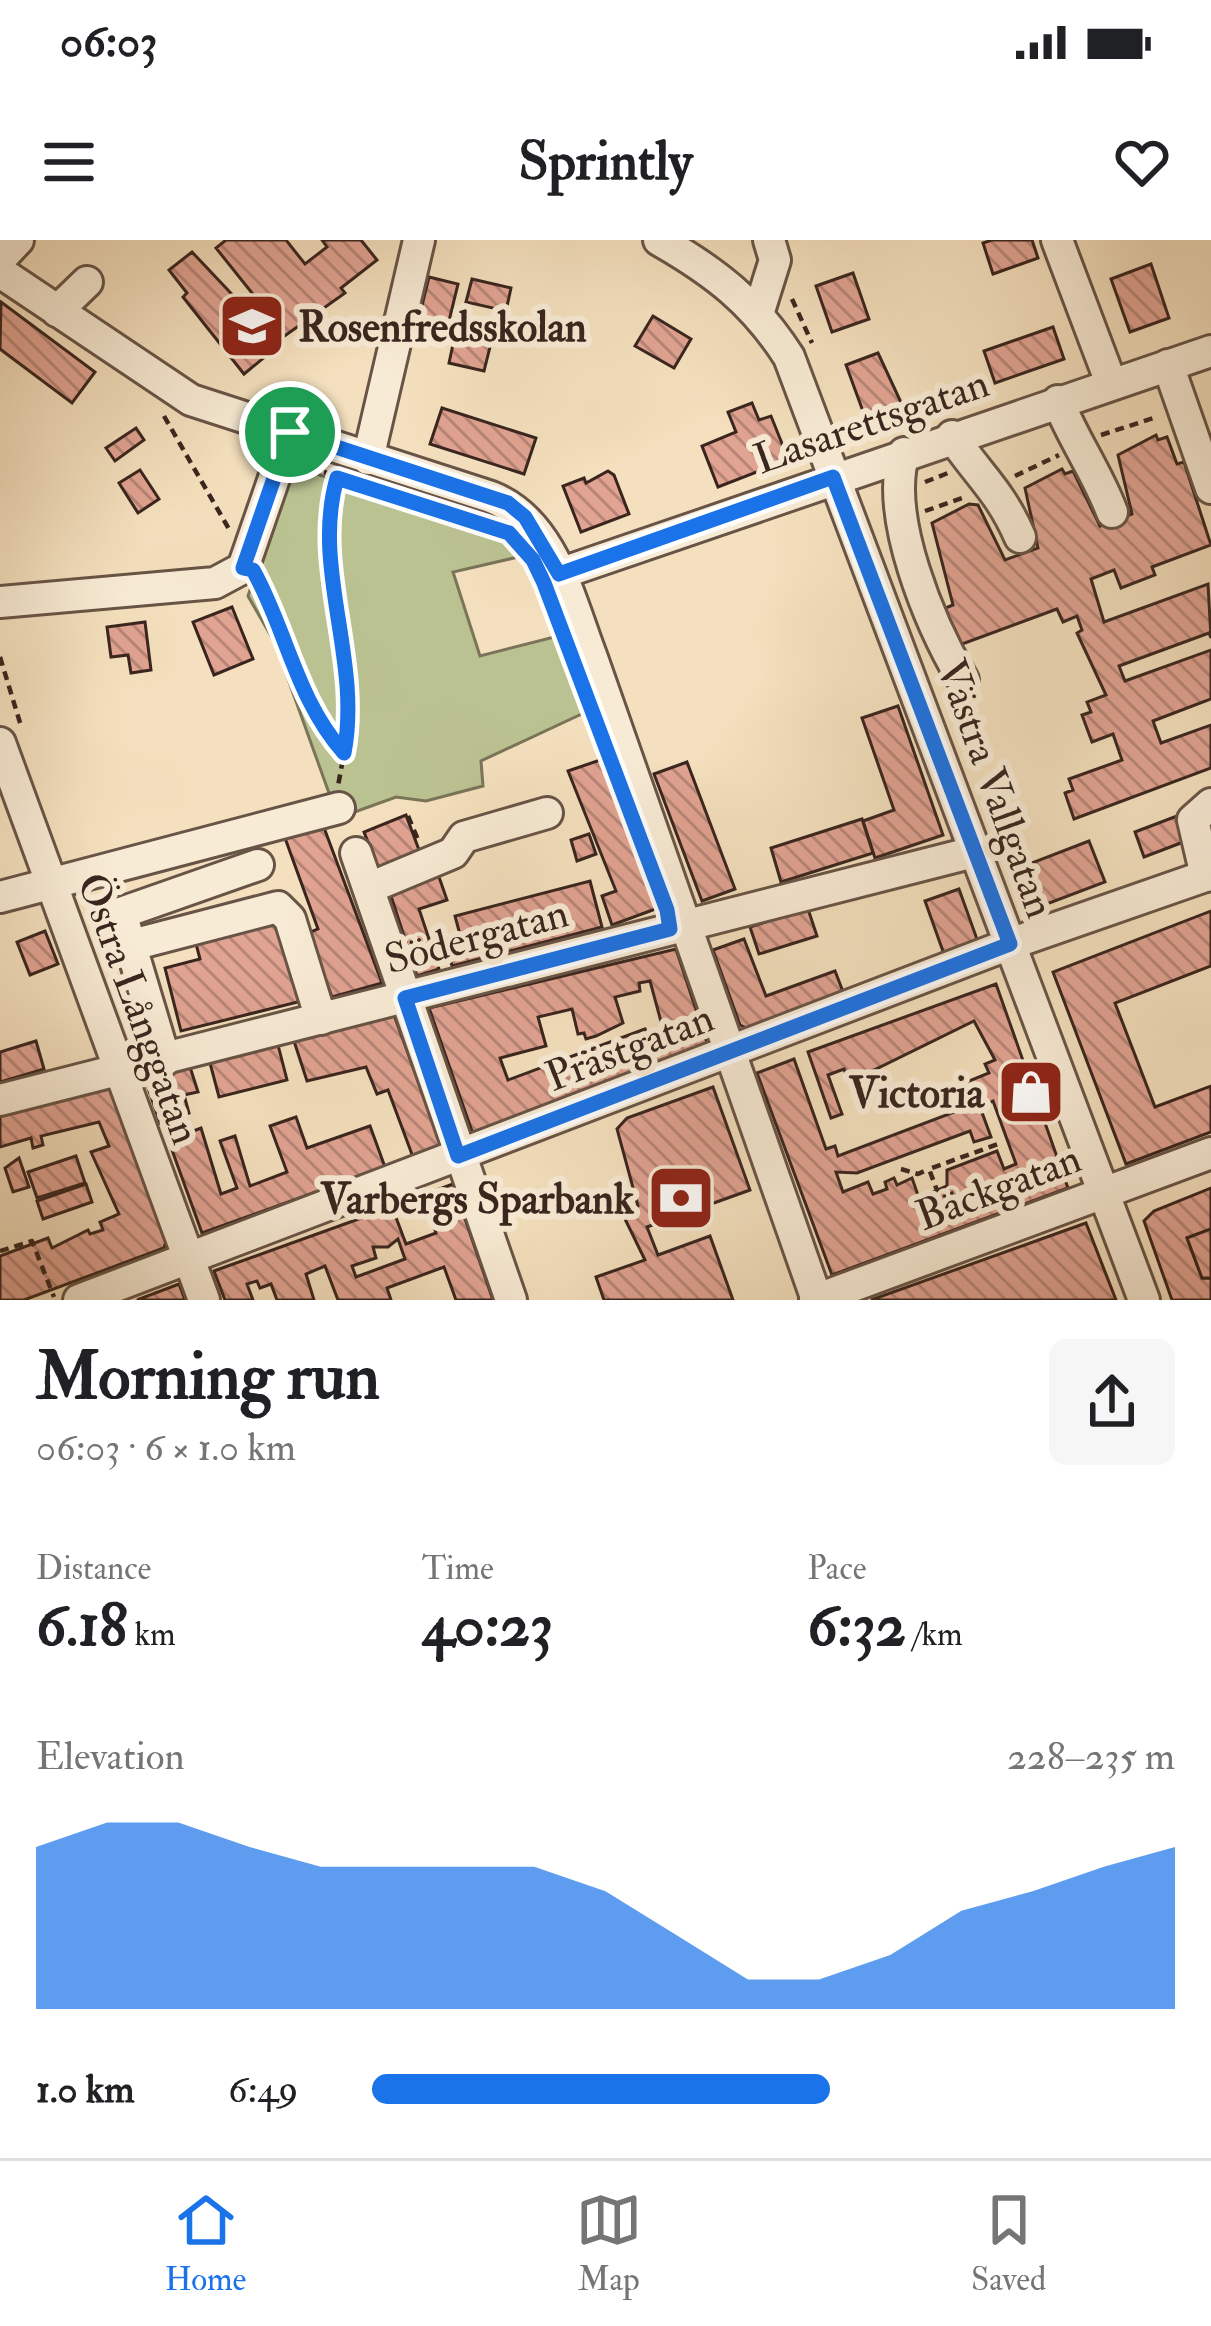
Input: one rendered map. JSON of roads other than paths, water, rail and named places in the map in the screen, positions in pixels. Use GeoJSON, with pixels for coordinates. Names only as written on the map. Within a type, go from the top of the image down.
{"type":"FeatureCollection","features":[{"type":"Feature","properties":{"kind":"street"},"geometry":{"type":"LineString","coordinates":[[0,259],[18,240]]}},
{"type":"Feature","properties":{"kind":"street"},"geometry":{"type":"LineString","coordinates":[[368,459],[419,240]]}},
{"type":"Feature","properties":{"kind":"street","name":"Västra Vallgatan"},"geometry":{"type":"LineString","coordinates":[[659,240],[704,265],[759,310],[789,357],[1144,1300]]}},
{"type":"Feature","properties":{"kind":"street"},"geometry":{"type":"LineString","coordinates":[[759,310],[776,260],[770,240]]}},
{"type":"Feature","properties":{"kind":"street"},"geometry":{"type":"LineString","coordinates":[[1057,240],[1112,383]]}},
{"type":"Feature","properties":{"kind":"street"},"geometry":{"type":"LineString","coordinates":[[0,272],[191,400],[508,503],[525,517],[559,574],[733,1052],[817,1300]]}},
{"type":"Feature","properties":{"kind":"street"},"geometry":{"type":"LineString","coordinates":[[57,310],[87,282]]}},
{"type":"Feature","properties":{"kind":"street"},"geometry":{"type":"LineString","coordinates":[[1187,365],[1211,488]]}},
{"type":"Feature","properties":{"kind":"street","name":"Lasarettsgatan"},"geometry":{"type":"LineString","coordinates":[[559,574],[952,436],[1112,383],[1187,365]]}},
{"type":"Feature","properties":{"kind":"street"},"geometry":{"type":"LineString","coordinates":[[1058,401],[1078,450],[1095,467],[1112,512]]}},
{"type":"Feature","properties":{"kind":"street"},"geometry":{"type":"LineString","coordinates":[[0,602],[215,584],[243,568],[290,432]]}},
{"type":"Feature","properties":{"kind":"street"},"geometry":{"type":"LineString","coordinates":[[952,436],[975,471],[1000,493],[1019,537]]}},
{"type":"Feature","properties":{"kind":"street"},"geometry":{"type":"LineString","coordinates":[[904,452],[895,480],[901,520],[944,648],[963,680]]}},
{"type":"Feature","properties":{"kind":"street","name":"Östra Långgatan"},"geometry":{"type":"LineString","coordinates":[[0,743],[81,975],[204,1300]]}},
{"type":"Feature","properties":{"kind":"street"},"geometry":{"type":"LineString","coordinates":[[1209,875],[1193,820],[1211,804]]}},
{"type":"Feature","properties":{"kind":"street"},"geometry":{"type":"LineString","coordinates":[[0,898],[339,808]]}},
{"type":"Feature","properties":{"kind":"street"},"geometry":{"type":"LineString","coordinates":[[369,888],[453,853],[464,837],[548,813]]}},
{"type":"Feature","properties":{"kind":"street","name":"Södergatan"},"geometry":{"type":"LineString","coordinates":[[0,1100],[974,852]]}},
{"type":"Feature","properties":{"kind":"street"},"geometry":{"type":"LineString","coordinates":[[356,854],[511,1300]]}},
{"type":"Feature","properties":{"kind":"street"},"geometry":{"type":"LineString","coordinates":[[165,1060],[121,913],[130,905],[258,865]]}},
{"type":"Feature","properties":{"kind":"street","name":"Prästgatan"},"geometry":{"type":"LineString","coordinates":[[66,1299],[190,1258],[1010,944],[1209,875]]}},
{"type":"Feature","properties":{"kind":"street"},"geometry":{"type":"LineString","coordinates":[[81,975],[130,953],[278,907],[290,919],[320,1018]]}},
{"type":"Feature","properties":{"kind":"street","name":"Bäckgatan"},"geometry":{"type":"LineString","coordinates":[[817,1300],[1211,1153]]}},
{"type":"Feature","properties":{"kind":"place","name":"Rosenfredsskolan"},"geometry":{"type":"Point","coordinates":[252,326]}},
{"type":"Feature","properties":{"kind":"place","name":"Victoria"},"geometry":{"type":"Point","coordinates":[1031,1092]}},
{"type":"Feature","properties":{"kind":"place","name":"Varbergs Sparbank"},"geometry":{"type":"Point","coordinates":[681,1198]}}]}
